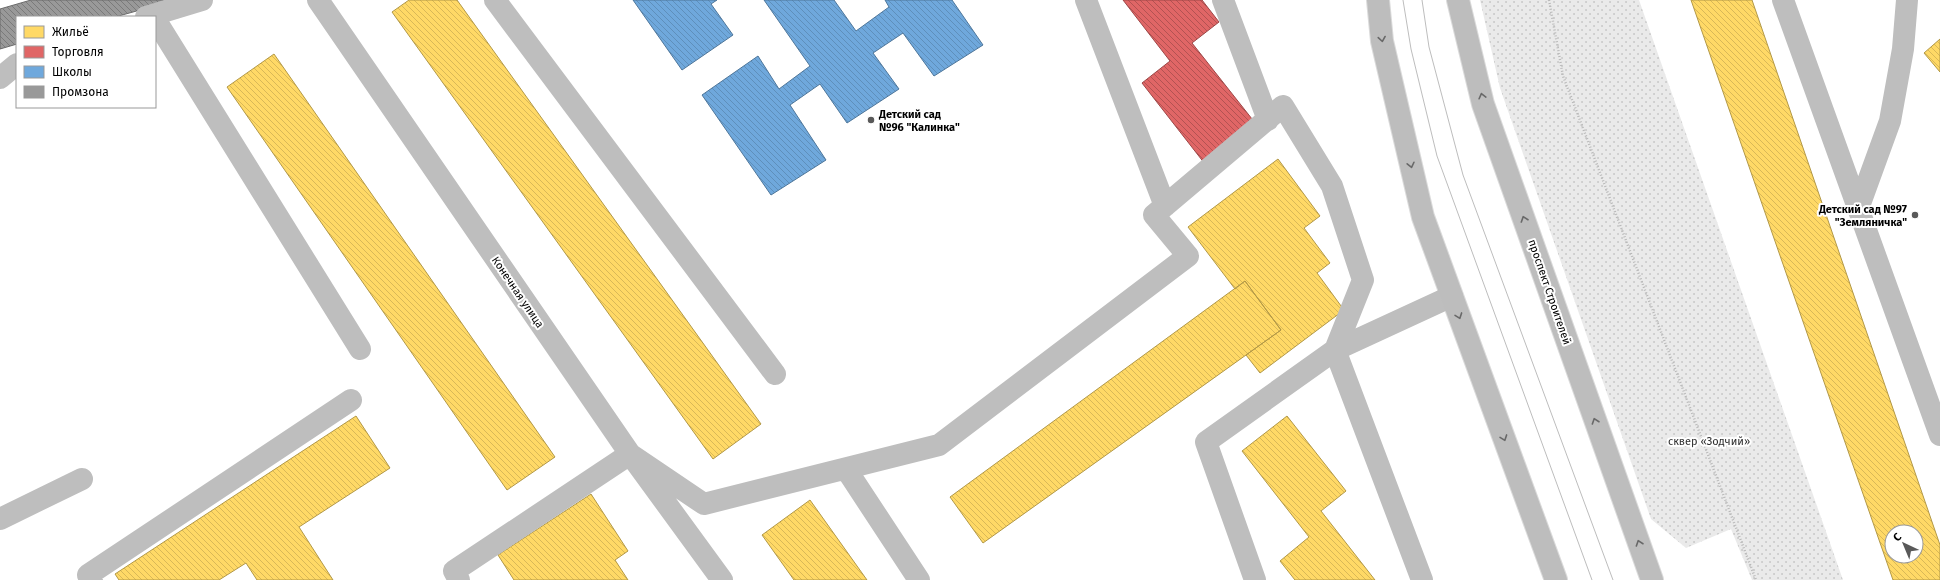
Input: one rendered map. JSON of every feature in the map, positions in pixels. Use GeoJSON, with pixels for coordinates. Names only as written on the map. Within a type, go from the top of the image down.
{"type":"FeatureCollection","features":[{"type":"Feature","properties":{"kind":"main road"},"geometry":{"type":"LineString","coordinates":[[1378,0],[1382,41],[1424,217],[1556,580]]}},
{"type":"Feature","properties":{"kind":"main road","name":"проспект Строителей"},"geometry":{"type":"LineString","coordinates":[[1458,0],[1484,104],[1652,580]]}},
{"type":"Feature","properties":{"kind":"street"},"geometry":{"type":"LineString","coordinates":[[155,16],[202,0]]}},
{"type":"Feature","properties":{"kind":"street","name":"Конечная улица"},"geometry":{"type":"LineString","coordinates":[[318,0],[630,454],[722,580]]}},
{"type":"Feature","properties":{"kind":"street"},"geometry":{"type":"LineString","coordinates":[[495,0],[775,374]]}},
{"type":"Feature","properties":{"kind":"street"},"geometry":{"type":"LineString","coordinates":[[1086,0],[1165,206]]}},
{"type":"Feature","properties":{"kind":"street"},"geometry":{"type":"LineString","coordinates":[[1223,0],[1268,120]]}},
{"type":"Feature","properties":{"kind":"street"},"geometry":{"type":"LineString","coordinates":[[1783,0],[1940,435]]}},
{"type":"Feature","properties":{"kind":"street"},"geometry":{"type":"LineString","coordinates":[[1858,209],[1890,121],[1903,49],[1907,0]]}},
{"type":"Feature","properties":{"kind":"street"},"geometry":{"type":"LineString","coordinates":[[156,23],[360,349]]}},
{"type":"Feature","properties":{"kind":"street"},"geometry":{"type":"LineString","coordinates":[[0,78],[16,65]]}},
{"type":"Feature","properties":{"kind":"street"},"geometry":{"type":"LineString","coordinates":[[459,580],[454,571],[630,454],[704,504],[939,445],[1188,256],[1154,215],[1283,106],[1332,186],[1363,280],[1335,350],[1422,580]]}},
{"type":"Feature","properties":{"kind":"street"},"geometry":{"type":"LineString","coordinates":[[1254,580],[1206,442],[1335,350],[1452,296]]}},
{"type":"Feature","properties":{"kind":"street"},"geometry":{"type":"LineString","coordinates":[[87,578],[351,400]]}},
{"type":"Feature","properties":{"kind":"street"},"geometry":{"type":"LineString","coordinates":[[846,468],[919,580]]}},
{"type":"Feature","properties":{"kind":"street"},"geometry":{"type":"LineString","coordinates":[[0,519],[82,479]]}},
{"type":"Feature","properties":{"kind":"path"},"geometry":{"type":"LineString","coordinates":[[1549,0],[1563,76],[1756,580]]}},
{"type":"Feature","properties":{"kind":"green space","name":"сквер «Зодчий»"},"geometry":{"type":"Polygon","coordinates":[[[1480,0],[1639,0],[1843,580],[1752,580],[1731,529],[1686,548],[1651,519],[1500,88],[1480,0]]]}},
{"type":"Feature","properties":{"kind":"building: Жильё"},"geometry":{"type":"Polygon","coordinates":[[[409,0],[457,0],[761,424],[713,459],[392,12],[409,0]]]}},
{"type":"Feature","properties":{"kind":"building: Жильё"},"geometry":{"type":"Polygon","coordinates":[[[1691,0],[1752,0],[1940,545],[1940,580],[1893,580],[1887,564],[1924,564],[1924,524],[1884,524],[1884,554],[1691,0]]]}},
{"type":"Feature","properties":{"kind":"building: Жильё"},"geometry":{"type":"Polygon","coordinates":[[[1940,39],[1940,72],[1924,53],[1940,39]]]}},
{"type":"Feature","properties":{"kind":"building: Жильё"},"geometry":{"type":"Polygon","coordinates":[[[274,54],[555,457],[507,490],[227,87],[274,54]]]}},
{"type":"Feature","properties":{"kind":"building: Жильё"},"geometry":{"type":"Polygon","coordinates":[[[1278,159],[1320,216],[1304,228],[1330,263],[1317,273],[1344,310],[1260,373],[1246,355],[1281,330],[1245,281],[1235,289],[1188,227],[1278,159]]]}},
{"type":"Feature","properties":{"kind":"building: Жильё"},"geometry":{"type":"Polygon","coordinates":[[[1245,281],[1281,330],[983,543],[950,497],[1245,281]]]}},
{"type":"Feature","properties":{"kind":"building: Жильё"},"geometry":{"type":"Polygon","coordinates":[[[356,416],[390,468],[299,527],[333,580],[257,580],[246,563],[219,580],[119,580],[115,574],[356,416]]]}},
{"type":"Feature","properties":{"kind":"building: Жильё"},"geometry":{"type":"Polygon","coordinates":[[[1287,416],[1346,491],[1321,511],[1375,580],[1295,580],[1280,561],[1309,537],[1242,451],[1287,416]]]}},
{"type":"Feature","properties":{"kind":"building: Жильё"},"geometry":{"type":"Polygon","coordinates":[[[591,494],[628,551],[615,560],[628,580],[514,580],[498,555],[591,494]]]}},
{"type":"Feature","properties":{"kind":"building: Жильё"},"geometry":{"type":"Polygon","coordinates":[[[810,500],[867,580],[794,580],[762,535],[810,500]]]}},
{"type":"Feature","properties":{"kind":"building: Торговля"},"geometry":{"type":"Polygon","coordinates":[[[1123,0],[1202,0],[1219,22],[1192,43],[1256,124],[1205,164],[1142,83],[1170,61],[1123,0]]]}},
{"type":"Feature","properties":{"kind":"building: Школы"},"geometry":{"type":"Polygon","coordinates":[[[633,0],[717,0],[711,4],[733,35],[682,70],[633,0]]]}},
{"type":"Feature","properties":{"kind":"building: Школы"},"geometry":{"type":"Polygon","coordinates":[[[764,0],[834,0],[856,31],[889,7],[885,0],[952,0],[983,45],[934,76],[903,33],[873,53],[899,89],[847,123],[820,84],[790,105],[826,160],[771,195],[702,95],[758,56],[779,89],[810,66],[764,0]]]}},
{"type":"Feature","properties":{"kind":"building: Промзона"},"geometry":{"type":"Polygon","coordinates":[[[31,0],[176,0],[119,16],[16,16],[16,44],[0,49],[0,9],[31,0]]]}},
{"type":"Feature","properties":{"kind":"tram line"},"geometry":{"type":"LineString","coordinates":[[1403,0],[1411,49],[1437,156],[1592,580]]}},
{"type":"Feature","properties":{"kind":"tram line"},"geometry":{"type":"LineString","coordinates":[[1422,0],[1429,47],[1463,175],[1613,580]]}},
{"type":"Feature","properties":{"kind":"place","name":"Детский сад №96 \"Калинка\""},"geometry":{"type":"Point","coordinates":[871,120]}},
{"type":"Feature","properties":{"kind":"place","name":"Детский сад №97 \"Земляничка\""},"geometry":{"type":"Point","coordinates":[1915,215]}}]}
